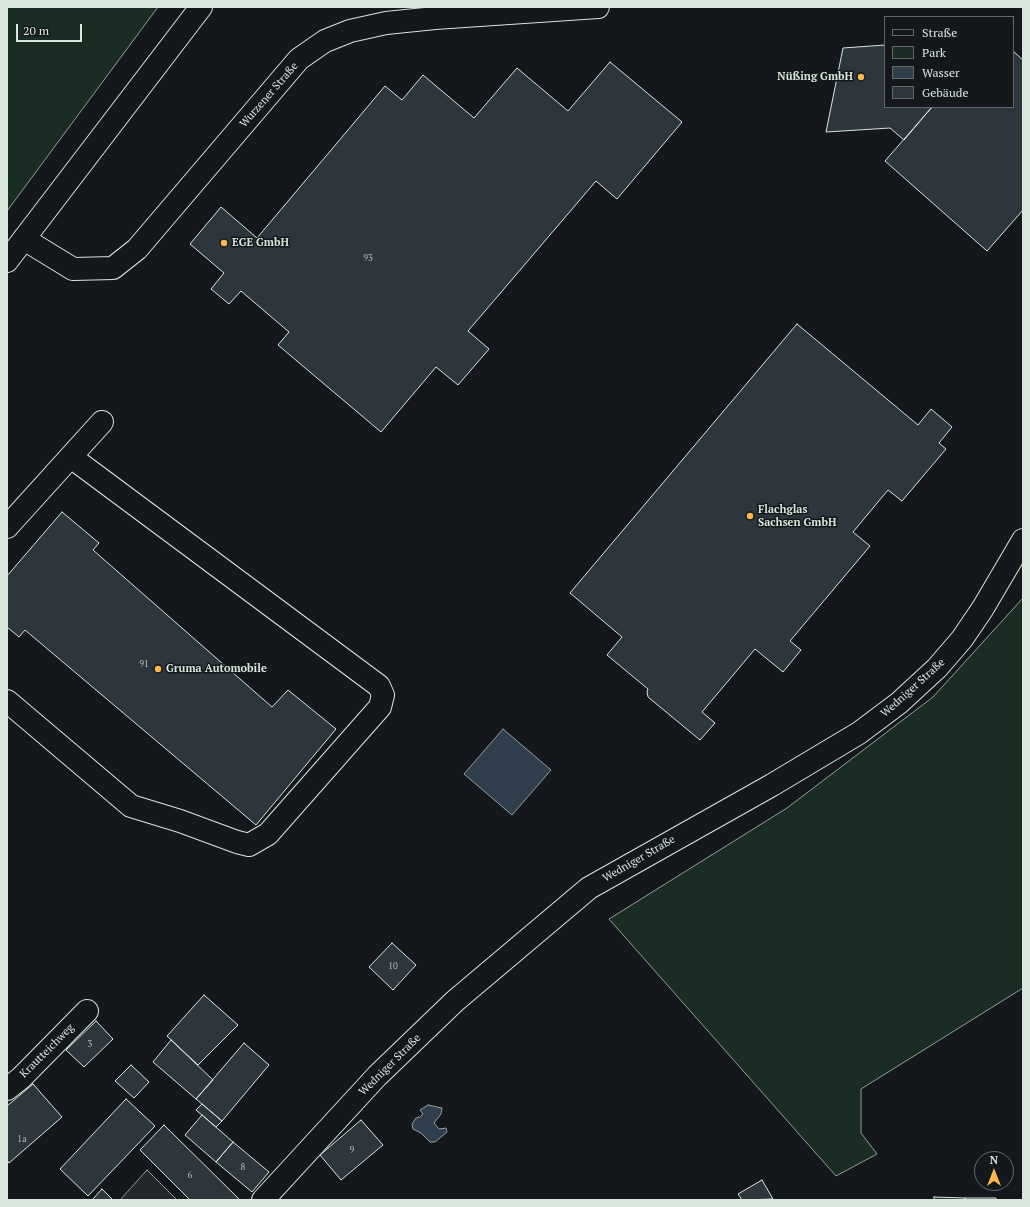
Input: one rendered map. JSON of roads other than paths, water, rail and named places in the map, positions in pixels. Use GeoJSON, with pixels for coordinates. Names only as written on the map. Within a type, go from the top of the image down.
{"type":"FeatureCollection","features":[{"type":"Feature","properties":{"kind":"street"},"geometry":{"type":"LineString","coordinates":[[7,261],[201,7]]}},
{"type":"Feature","properties":{"kind":"street","name":"Wurzener Straße"},"geometry":{"type":"LineString","coordinates":[[24,239],[73,269],[113,268],[137,249],[299,59],[325,41],[350,31],[386,23],[435,18],[598,7]]}},
{"type":"Feature","properties":{"kind":"street"},"geometry":{"type":"LineString","coordinates":[[7,527],[102,422]]}},
{"type":"Feature","properties":{"kind":"street"},"geometry":{"type":"LineString","coordinates":[[7,701],[131,806],[180,821],[237,842],[249,844],[268,834],[380,707],[383,695],[379,686],[71,456]]}},
{"type":"Feature","properties":{"kind":"street","name":"Wedniger Straße"},"geometry":{"type":"LineString","coordinates":[[263,1200],[377,1076],[455,1002],[589,888],[772,785],[859,733],[898,703],[937,668],[962,639],[983,608],[1023,540]]}},
{"type":"Feature","properties":{"kind":"street","name":"Krautteichweg"},"geometry":{"type":"LineString","coordinates":[[7,1089],[21,1078],[87,1011]]}},
{"type":"Feature","properties":{"kind":"water"},"geometry":{"type":"Polygon","coordinates":[[[503,729],[551,770],[512,815],[464,774],[503,729]]]}},
{"type":"Feature","properties":{"kind":"water"},"geometry":{"type":"Polygon","coordinates":[[[428,1105],[442,1108],[441,1114],[434,1123],[439,1129],[446,1128],[447,1132],[435,1142],[430,1142],[421,1133],[413,1129],[412,1124],[416,1118],[423,1114],[420,1110],[428,1105]]]}},
{"type":"Feature","properties":{"kind":"place","name":"Nüßing GmbH"},"geometry":{"type":"Point","coordinates":[861,77]}},
{"type":"Feature","properties":{"kind":"place","name":"EGE GmbH"},"geometry":{"type":"Point","coordinates":[224,243]}},
{"type":"Feature","properties":{"kind":"place","name":"Flachglas Sachsen GmbH"},"geometry":{"type":"Point","coordinates":[750,516]}},
{"type":"Feature","properties":{"kind":"place","name":"Gruma Automobile"},"geometry":{"type":"Point","coordinates":[158,669]}}]}
